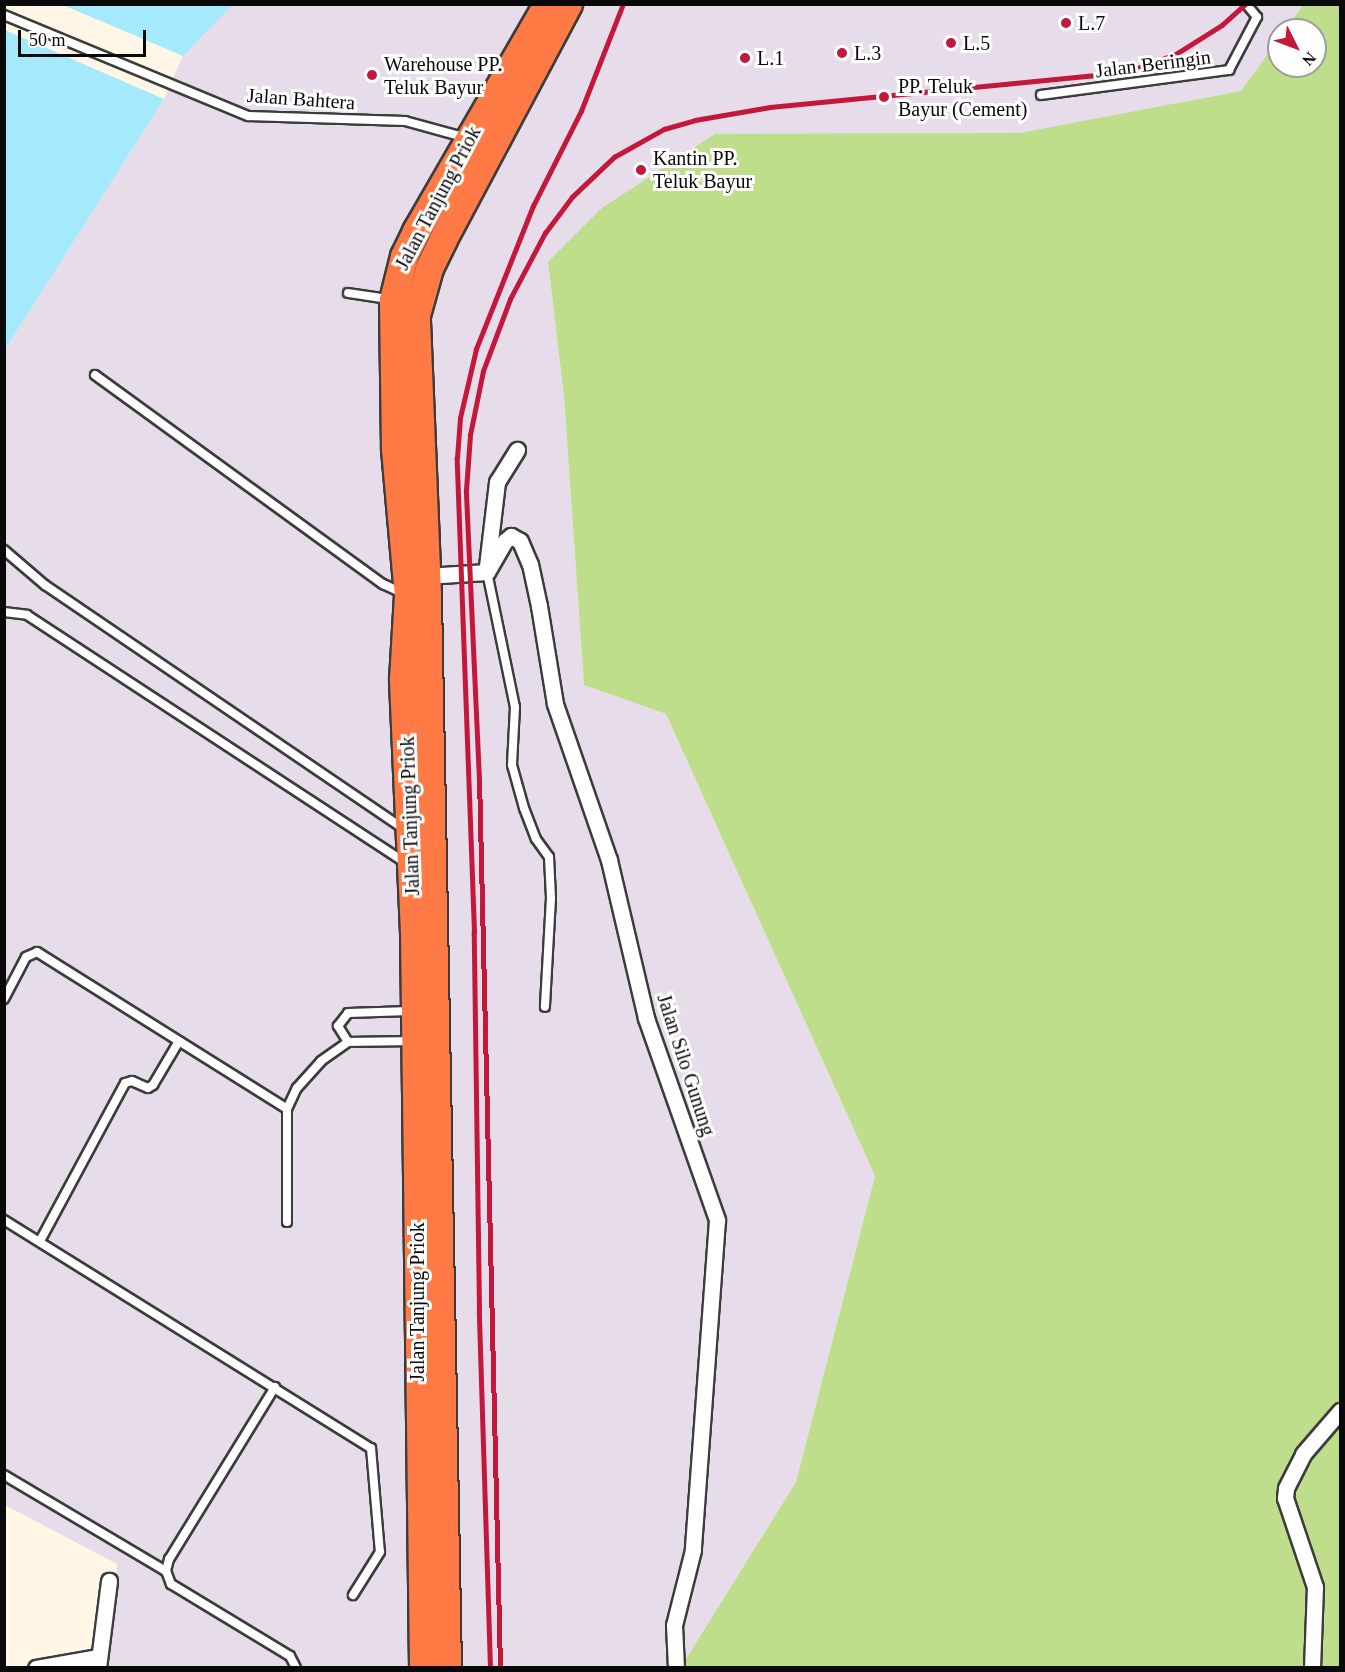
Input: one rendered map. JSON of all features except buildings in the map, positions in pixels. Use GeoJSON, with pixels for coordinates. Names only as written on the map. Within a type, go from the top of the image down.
{"type":"FeatureCollection","features":[{"type":"Feature","properties":{"kind":"highway","name":"Jalan Tanjung Priok"},"geometry":{"type":"LineString","coordinates":[[424,1011],[412,867],[403,679],[420,588],[395,448],[393,300],[404,256],[468,139],[547,4]]}},
{"type":"Feature","properties":{"kind":"highway","name":"Jalan Tanjung Priok"},"geometry":{"type":"LineString","coordinates":[[447,1668],[424,1011],[415,335],[421,293],[443,239],[568,4]]}},
{"type":"Feature","properties":{"kind":"highway","name":"Jalan Tanjung Priok"},"geometry":{"type":"LineString","coordinates":[[423,1668],[425,1040]]}},
{"type":"Feature","properties":{"kind":"street"},"geometry":{"type":"LineString","coordinates":[[420,588],[487,572],[497,482],[517,450]]}},
{"type":"Feature","properties":{"kind":"street","name":"Jalan Silo Gunung"},"geometry":{"type":"LineString","coordinates":[[487,572],[505,541],[511,536],[520,541],[530,564],[555,705],[609,860],[646,1018],[717,1220],[693,1550],[674,1625],[676,1668]]}},
{"type":"Feature","properties":{"kind":"street"},"geometry":{"type":"LineString","coordinates":[[1312,1668],[1315,1587],[1285,1498],[1286,1488],[1303,1454],[1341,1411]]}},
{"type":"Feature","properties":{"kind":"street"},"geometry":{"type":"LineString","coordinates":[[36,1668],[98,1662],[109,1581]]}},
{"type":"Feature","properties":{"kind":"lane","name":"Jalan Beringin"},"geometry":{"type":"LineString","coordinates":[[1041,95],[1229,70],[1257,17],[1246,4]]}},
{"type":"Feature","properties":{"kind":"lane","name":"Jalan Bahtera"},"geometry":{"type":"LineString","coordinates":[[4,15],[248,116],[405,121],[443,129],[468,139]]}},
{"type":"Feature","properties":{"kind":"lane"},"geometry":{"type":"LineString","coordinates":[[348,293],[393,300]]}},
{"type":"Feature","properties":{"kind":"lane"},"geometry":{"type":"LineString","coordinates":[[95,375],[383,584],[420,588]]}},
{"type":"Feature","properties":{"kind":"lane"},"geometry":{"type":"LineString","coordinates":[[4,550],[45,585],[411,834]]}},
{"type":"Feature","properties":{"kind":"lane"},"geometry":{"type":"LineString","coordinates":[[487,572],[515,707],[513,765],[524,808],[536,839],[549,857],[551,898],[545,1007]]}},
{"type":"Feature","properties":{"kind":"lane"},"geometry":{"type":"LineString","coordinates":[[4,612],[27,615],[412,867]]}},
{"type":"Feature","properties":{"kind":"lane"},"geometry":{"type":"LineString","coordinates":[[4,999],[26,957],[37,952],[287,1109]]}},
{"type":"Feature","properties":{"kind":"lane"},"geometry":{"type":"LineString","coordinates":[[348,1042],[338,1026],[348,1013],[424,1011]]}},
{"type":"Feature","properties":{"kind":"lane"},"geometry":{"type":"LineString","coordinates":[[287,1222],[287,1109],[308,1074],[348,1042],[425,1040]]}},
{"type":"Feature","properties":{"kind":"lane"},"geometry":{"type":"LineString","coordinates":[[40,1241],[125,1083],[132,1081],[148,1088],[153,1085],[179,1041]]}},
{"type":"Feature","properties":{"kind":"lane"},"geometry":{"type":"LineString","coordinates":[[4,1220],[366,1444],[374,1454],[380,1552],[353,1595]]}},
{"type":"Feature","properties":{"kind":"lane"},"geometry":{"type":"LineString","coordinates":[[275,1388],[169,1559],[166,1571],[171,1584],[290,1656],[296,1668]]}},
{"type":"Feature","properties":{"kind":"lane"},"geometry":{"type":"LineString","coordinates":[[4,1474],[166,1571]]}},
{"type":"Feature","properties":{"kind":"shaded area"},"geometry":{"type":"Polygon","coordinates":[[[5,5],[1303,5],[1294,18],[1267,18],[1267,55],[1241,91],[1183,102],[548,262],[564,397],[584,685],[666,714],[875,1176],[796,1482],[681,1667],[107,1667],[117,1564],[5,1505],[4,349],[152,118],[5,5]]]}},
{"type":"Feature","properties":{"kind":"green space"},"geometry":{"type":"Polygon","coordinates":[[[1303,5],[1340,5],[1340,1667],[681,1667],[796,1482],[875,1176],[666,714],[584,685],[564,397],[548,262],[602,208],[715,134],[1020,133],[1241,91],[1267,55],[1267,78],[1327,78],[1327,18],[1294,18],[1303,5]]]}},
{"type":"Feature","properties":{"kind":"water"},"geometry":{"type":"Polygon","coordinates":[[[5,5],[232,5],[183,56],[164,99],[5,349],[5,5]]]}},
{"type":"Feature","properties":{"kind":"pier"},"geometry":{"type":"Polygon","coordinates":[[[5,5],[63,5],[183,56],[164,99],[5,30],[5,5]]]}},
{"type":"Feature","properties":{"kind":"railway"},"geometry":{"type":"LineString","coordinates":[[490,1668],[479,1311],[474,932],[457,458],[460,418],[476,349],[533,206],[581,111],[623,4]]}},
{"type":"Feature","properties":{"kind":"railway"},"geometry":{"type":"LineString","coordinates":[[500,1668],[479,780],[466,490],[470,435],[483,371],[510,299],[545,233],[572,197],[614,157],[664,129],[695,120],[770,107],[1126,72],[1176,54],[1222,25],[1245,4]]}},
{"type":"Feature","properties":{"kind":"place","name":"L.7"},"geometry":{"type":"Point","coordinates":[1066,23]}},
{"type":"Feature","properties":{"kind":"place","name":"L.5"},"geometry":{"type":"Point","coordinates":[951,43]}},
{"type":"Feature","properties":{"kind":"place","name":"L.3"},"geometry":{"type":"Point","coordinates":[842,53]}},
{"type":"Feature","properties":{"kind":"place","name":"L.1"},"geometry":{"type":"Point","coordinates":[745,58]}},
{"type":"Feature","properties":{"kind":"place","name":"Warehouse PP. Teluk Bayur"},"geometry":{"type":"Point","coordinates":[372,75]}},
{"type":"Feature","properties":{"kind":"place","name":"PP. Teluk Bayur (Cement)"},"geometry":{"type":"Point","coordinates":[884,97]}},
{"type":"Feature","properties":{"kind":"place","name":"Kantin PP. Teluk Bayur"},"geometry":{"type":"Point","coordinates":[641,170]}}]}
